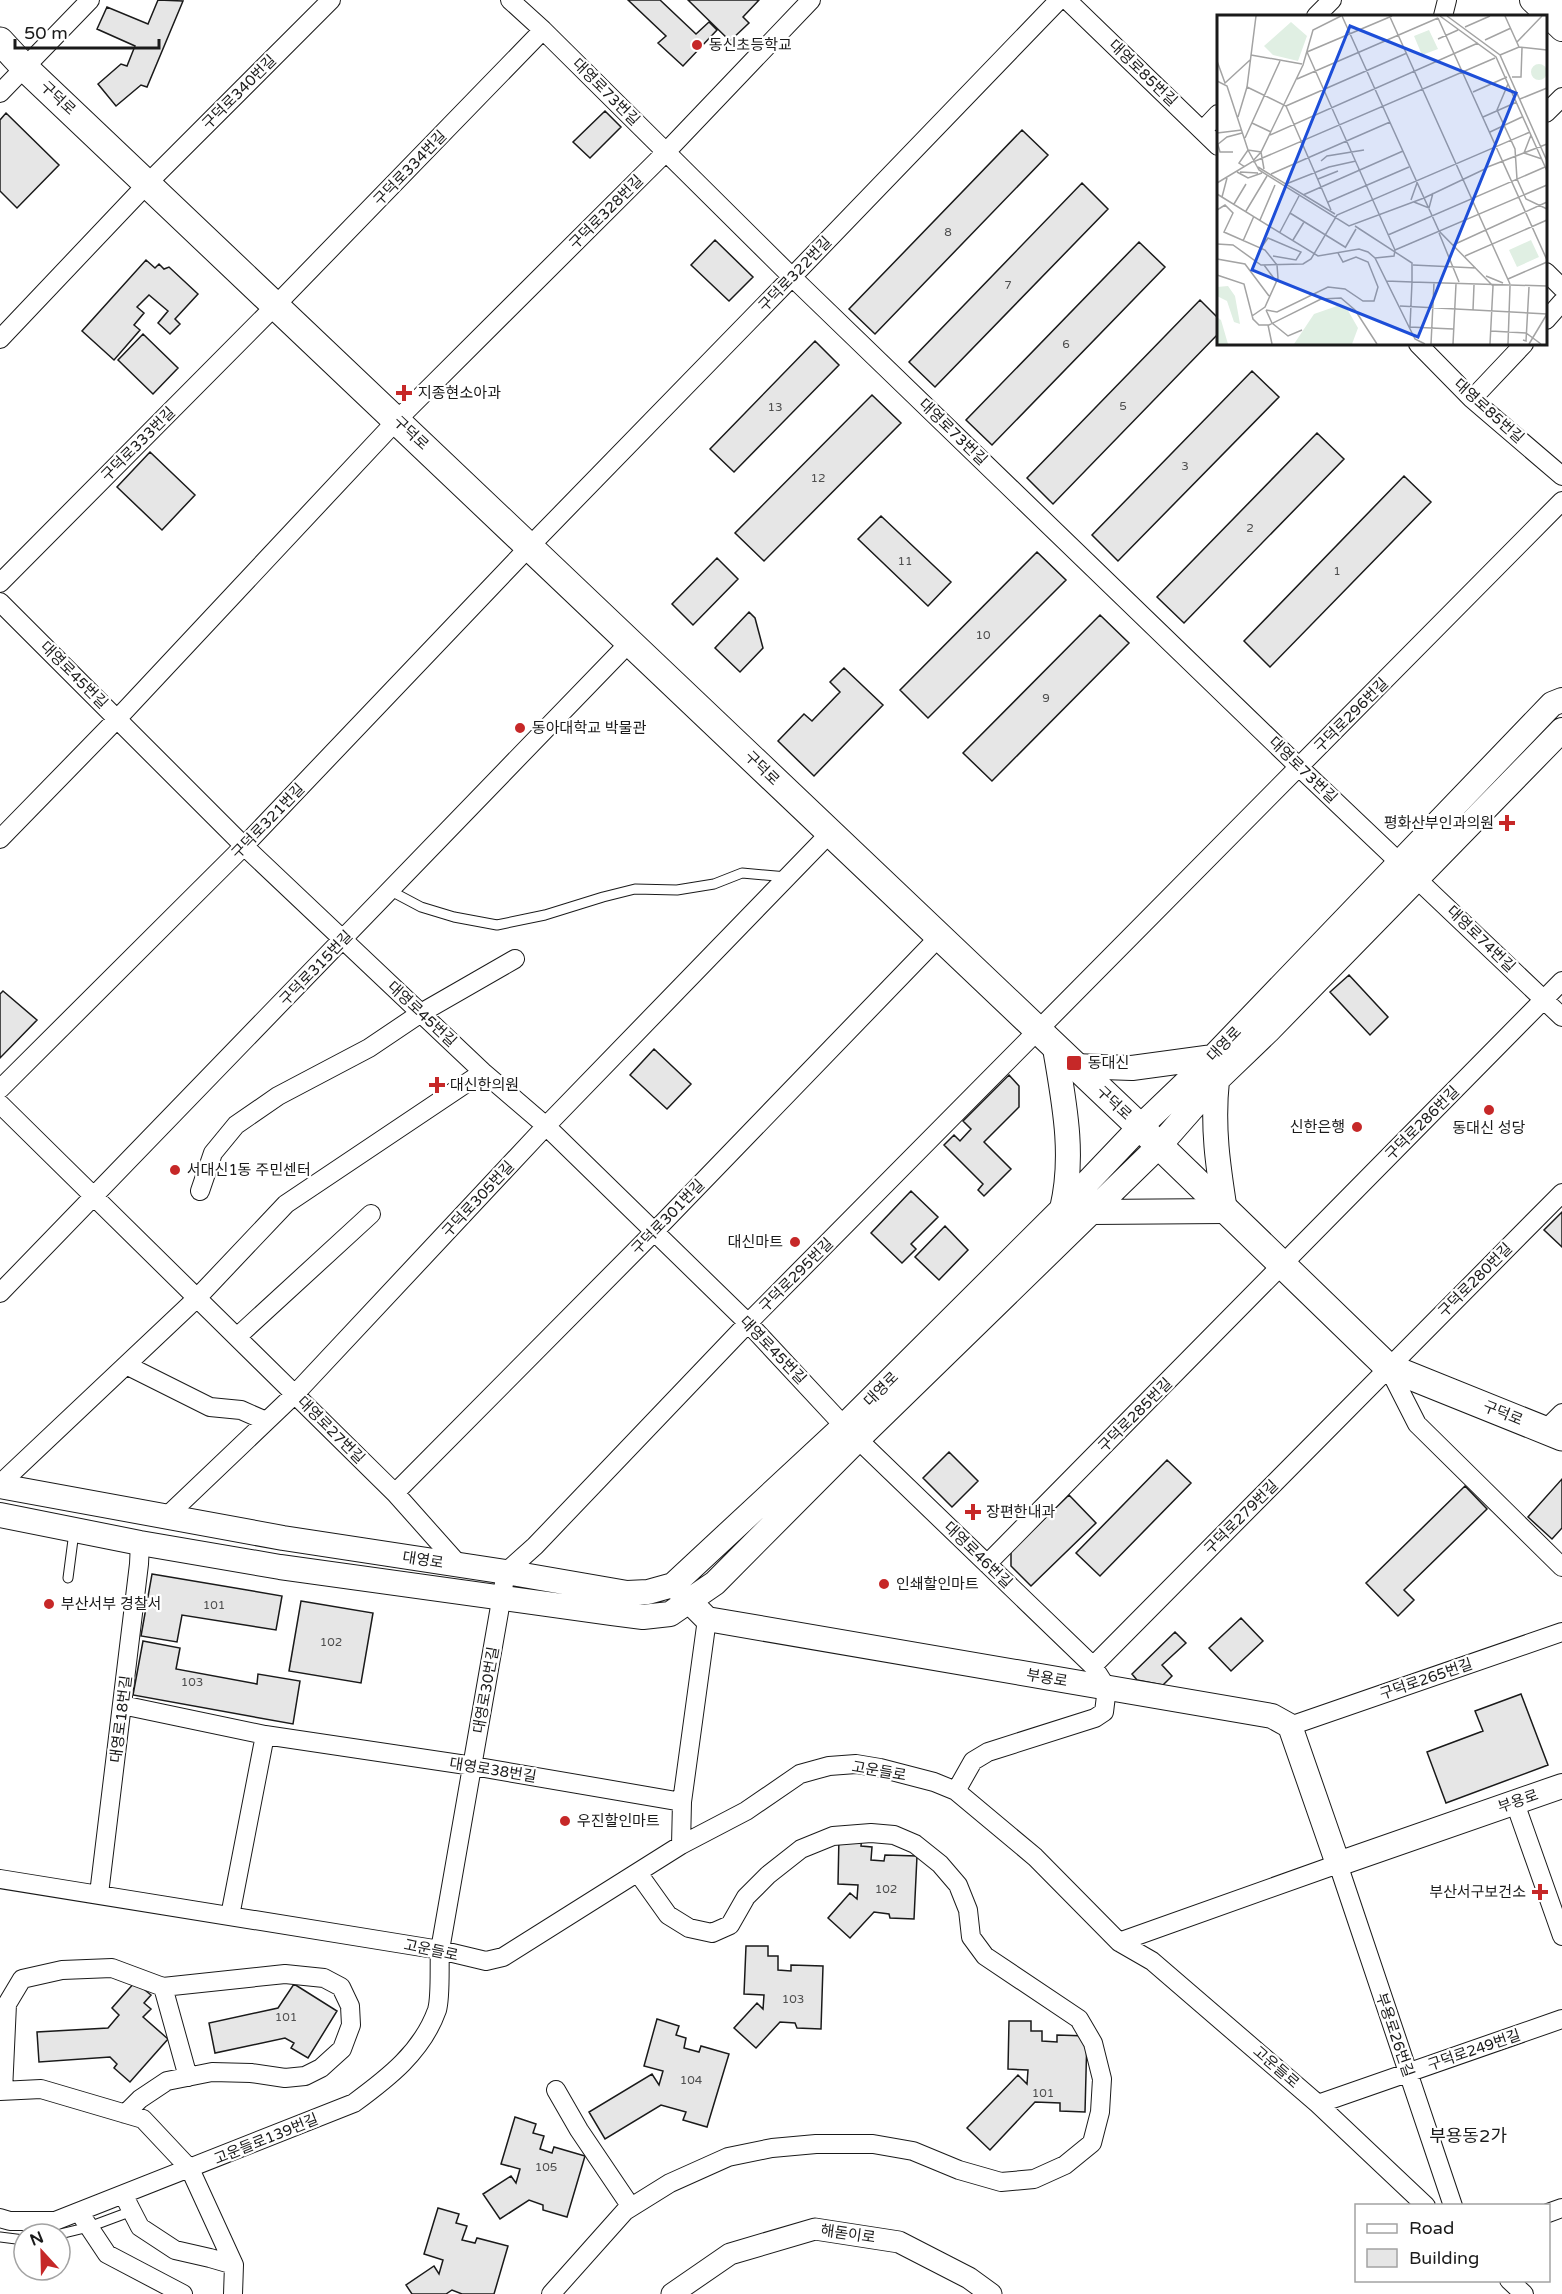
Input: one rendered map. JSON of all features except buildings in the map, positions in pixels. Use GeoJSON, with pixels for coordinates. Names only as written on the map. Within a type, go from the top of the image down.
{"type":"FeatureCollection","features":[{"type":"Feature","properties":{"kind":"main road"},"geometry":{"type":"LineString","coordinates":[[1532,0],[1562,29]]}},
{"type":"Feature","properties":{"kind":"main road"},"geometry":{"type":"LineString","coordinates":[[1559,0],[1562,3]]}},
{"type":"Feature","properties":{"kind":"main road","name":"구덕로"},"geometry":{"type":"LineString","coordinates":[[0,41],[1055,1049],[1160,1146],[1388,1367],[1556,1427]]}},
{"type":"Feature","properties":{"kind":"main road","name":"대영로"},"geometry":{"type":"LineString","coordinates":[[0,1485],[165,1518],[627,1593],[648,1592],[673,1585],[851,1432],[1160,1146],[1215,1069],[1398,862],[1552,704],[1562,700]]}},
{"type":"Feature","properties":{"kind":"main road","name":"대영로"},"geometry":{"type":"LineString","coordinates":[[0,1515],[140,1543],[291,1569],[643,1617],[670,1614],[691,1602],[715,1583],[851,1432],[1140,1127],[1215,1069],[1268,1032],[1562,730]]}},
{"type":"Feature","properties":{"kind":"main road"},"geometry":{"type":"LineString","coordinates":[[1062,1209],[1066,1190],[1068,1141],[1055,1049],[1132,1068],[1215,1069],[1215,1153],[1226,1212],[1091,1212]]}},
{"type":"Feature","properties":{"kind":"main road"},"geometry":{"type":"LineString","coordinates":[[673,1585],[707,1620]]}},
{"type":"Feature","properties":{"kind":"main road","name":"부용로"},"geometry":{"type":"LineString","coordinates":[[707,1620],[1272,1716],[1290,1726]]}},
{"type":"Feature","properties":{"kind":"main road"},"geometry":{"type":"LineString","coordinates":[[1290,1726],[1338,1863]]}},
{"type":"Feature","properties":{"kind":"main road","name":"부용로"},"geometry":{"type":"LineString","coordinates":[[1338,1863],[1562,1786]]}},
{"type":"Feature","properties":{"kind":"street"},"geometry":{"type":"LineString","coordinates":[[0,93],[90,0]]}},
{"type":"Feature","properties":{"kind":"street","name":"구덕로340번길"},"geometry":{"type":"LineString","coordinates":[[0,339],[148,183],[331,0]]}},
{"type":"Feature","properties":{"kind":"street","name":"대영로73번길"},"geometry":{"type":"LineString","coordinates":[[510,0],[792,277],[1398,862]]}},
{"type":"Feature","properties":{"kind":"street","name":"구덕로328번길"},"geometry":{"type":"LineString","coordinates":[[0,839],[118,718],[397,420],[666,152],[811,0]]}},
{"type":"Feature","properties":{"kind":"street","name":"구덕로322번길"},"geometry":{"type":"LineString","coordinates":[[530,546],[1059,0]]}},
{"type":"Feature","properties":{"kind":"street","name":"대영로85번길"},"geometry":{"type":"LineString","coordinates":[[1067,0],[1217,145]]}},
{"type":"Feature","properties":{"kind":"street"},"geometry":{"type":"LineString","coordinates":[[1317,15],[1332,0]]}},
{"type":"Feature","properties":{"kind":"street"},"geometry":{"type":"LineString","coordinates":[[1443,15],[1447,0]]}},
{"type":"Feature","properties":{"kind":"street","name":"구덕로334번길"},"geometry":{"type":"LineString","coordinates":[[276,306],[543,30]]}},
{"type":"Feature","properties":{"kind":"street"},"geometry":{"type":"LineString","coordinates":[[1547,111],[1562,97]]}},
{"type":"Feature","properties":{"kind":"street"},"geometry":{"type":"LineString","coordinates":[[1203,130],[1217,115]]}},
{"type":"Feature","properties":{"kind":"street"},"geometry":{"type":"LineString","coordinates":[[1547,274],[1562,288]]}},
{"type":"Feature","properties":{"kind":"street"},"geometry":{"type":"LineString","coordinates":[[1547,318],[1562,302]]}},
{"type":"Feature","properties":{"kind":"street","name":"구덕로333번길"},"geometry":{"type":"LineString","coordinates":[[0,583],[276,306]]}},
{"type":"Feature","properties":{"kind":"street","name":"대영로85번길"},"geometry":{"type":"LineString","coordinates":[[1419,345],[1472,399],[1562,476]]}},
{"type":"Feature","properties":{"kind":"street"},"geometry":{"type":"LineString","coordinates":[[1472,399],[1523,345]]}},
{"type":"Feature","properties":{"kind":"street","name":"구덕로296번길"},"geometry":{"type":"LineString","coordinates":[[1055,1049],[1299,767],[1562,501]]}},
{"type":"Feature","properties":{"kind":"street","name":"구덕로321번길"},"geometry":{"type":"LineString","coordinates":[[0,1089],[244,846],[530,546]]}},
{"type":"Feature","properties":{"kind":"street","name":"대영로45번길"},"geometry":{"type":"LineString","coordinates":[[0,602],[244,846],[483,1072],[546,1126],[653,1233],[748,1323],[851,1432]]}},
{"type":"Feature","properties":{"kind":"street","name":"구덕로315번길"},"geometry":{"type":"LineString","coordinates":[[0,1293],[630,642]]}},
{"type":"Feature","properties":{"kind":"street","name":"구덕로305번길"},"geometry":{"type":"LineString","coordinates":[[165,1518],[295,1394],[546,1126],[830,833]]}},
{"type":"Feature","properties":{"kind":"street","name":"대영로74번길"},"geometry":{"type":"LineString","coordinates":[[1398,862],[1419,879],[1562,1017]]}},
{"type":"Feature","properties":{"kind":"street","name":"구덕로301번길"},"geometry":{"type":"LineString","coordinates":[[395,1493],[653,1233],[939,937]]}},
{"type":"Feature","properties":{"kind":"street"},"geometry":{"type":"LineString","coordinates":[[200,1191],[213,1153],[236,1125],[278,1096],[369,1048],[421,1013],[515,958]]}},
{"type":"Feature","properties":{"kind":"street","name":"구덕로286번길"},"geometry":{"type":"LineString","coordinates":[[1282,1266],[1562,981]]}},
{"type":"Feature","properties":{"kind":"street","name":"구덕로295번길"},"geometry":{"type":"LineString","coordinates":[[506,1572],[535,1546],[748,1323],[1055,1049]]}},
{"type":"Feature","properties":{"kind":"street"},"geometry":{"type":"LineString","coordinates":[[0,1485],[197,1298],[286,1204],[483,1072]]}},
{"type":"Feature","properties":{"kind":"street","name":"대영로27번길"},"geometry":{"type":"LineString","coordinates":[[0,1104],[395,1493],[460,1566]]}},
{"type":"Feature","properties":{"kind":"street","name":"구덕로280번길"},"geometry":{"type":"LineString","coordinates":[[1388,1367],[1562,1193]]}},
{"type":"Feature","properties":{"kind":"street"},"geometry":{"type":"LineString","coordinates":[[237,1337],[371,1214]]}},
{"type":"Feature","properties":{"kind":"street","name":"구덕로285번길"},"geometry":{"type":"LineString","coordinates":[[987,1564],[1282,1266]]}},
{"type":"Feature","properties":{"kind":"street"},"geometry":{"type":"LineString","coordinates":[[126,1365],[210,1407],[241,1410],[266,1421]]}},
{"type":"Feature","properties":{"kind":"street"},"geometry":{"type":"LineString","coordinates":[[1388,1367],[1417,1424],[1562,1568]]}},
{"type":"Feature","properties":{"kind":"street","name":"구덕로279번길"},"geometry":{"type":"LineString","coordinates":[[1094,1666],[1388,1367]]}},
{"type":"Feature","properties":{"kind":"street","name":"대영로46번길"},"geometry":{"type":"LineString","coordinates":[[851,1432],[1094,1666],[1107,1688]]}},
{"type":"Feature","properties":{"kind":"street","name":"대영로18번길"},"geometry":{"type":"LineString","coordinates":[[99,1894],[123,1705],[140,1543]]}},
{"type":"Feature","properties":{"kind":"street","name":"대영로30번길"},"geometry":{"type":"LineString","coordinates":[[440,1950],[506,1572]]}},
{"type":"Feature","properties":{"kind":"street"},"geometry":{"type":"LineString","coordinates":[[681,1845],[682,1802],[707,1620]]}},
{"type":"Feature","properties":{"kind":"street","name":"구덕로265번길"},"geometry":{"type":"LineString","coordinates":[[1290,1726],[1562,1632]]}},
{"type":"Feature","properties":{"kind":"street"},"geometry":{"type":"LineString","coordinates":[[956,1791],[973,1761],[988,1752],[1095,1718],[1104,1712],[1107,1688]]}},
{"type":"Feature","properties":{"kind":"street","name":"대영로38번길"},"geometry":{"type":"LineString","coordinates":[[123,1705],[265,1735],[473,1766],[682,1802]]}},
{"type":"Feature","properties":{"kind":"street"},"geometry":{"type":"LineString","coordinates":[[230,1916],[265,1735]]}},
{"type":"Feature","properties":{"kind":"street","name":"고운들로"},"geometry":{"type":"LineString","coordinates":[[0,1879],[440,1950],[486,1961],[503,1957],[681,1845],[746,1811],[800,1774],[829,1766],[856,1764],[880,1768],[934,1782],[956,1791],[1035,1857],[1119,1942],[1152,1961],[1318,2104],[1425,2204]]}},
{"type":"Feature","properties":{"kind":"street"},"geometry":{"type":"LineString","coordinates":[[1515,1803],[1562,1936]]}},
{"type":"Feature","properties":{"kind":"street"},"geometry":{"type":"LineString","coordinates":[[552,2294],[625,2211],[670,2183],[728,2157],[772,2148],[816,2144],[873,2144],[913,2151],[959,2170],[1001,2182],[1034,2179],[1065,2165],[1092,2143],[1100,2112],[1102,2079],[1093,2043],[1079,2019],[984,1956],[971,1936],[968,1910],[958,1885],[940,1864],[915,1844],[894,1835],[871,1833],[833,1836],[801,1849],[768,1875],[746,1897],[730,1925],[712,1933],[689,1928],[668,1915],[638,1873]]}},
{"type":"Feature","properties":{"kind":"street","name":"부용로"},"geometry":{"type":"LineString","coordinates":[[1119,1942],[1338,1863]]}},
{"type":"Feature","properties":{"kind":"street","name":"부용로26번길"},"geometry":{"type":"LineString","coordinates":[[1338,1863],[1453,2204]]}},
{"type":"Feature","properties":{"kind":"street","name":"고운들로139번길"},"geometry":{"type":"LineString","coordinates":[[0,2218],[9,2221],[84,2219],[128,2203],[190,2169],[354,2103],[391,2076],[418,2046],[437,2009],[440,1950]]}},
{"type":"Feature","properties":{"kind":"street"},"geometry":{"type":"LineString","coordinates":[[125,2114],[140,2099],[167,2081],[212,2072],[251,2073],[285,2078],[305,2076],[321,2068],[342,2049],[351,2025],[350,2006],[341,1987],[324,1978],[285,1974],[163,1987],[112,1968],[63,1970],[22,1979],[7,2004],[2,2091],[41,2089],[125,2114],[143,2119],[190,2169],[234,2265],[232,2294]]}},
{"type":"Feature","properties":{"kind":"street"},"geometry":{"type":"LineString","coordinates":[[163,1987],[188,2077]]}},
{"type":"Feature","properties":{"kind":"street","name":"구덕로249번길"},"geometry":{"type":"LineString","coordinates":[[1318,2104],[1562,2019]]}},
{"type":"Feature","properties":{"kind":"street"},"geometry":{"type":"LineString","coordinates":[[556,2091],[579,2130],[631,2207]]}},
{"type":"Feature","properties":{"kind":"street"},"geometry":{"type":"LineString","coordinates":[[128,2203],[140,2227],[175,2250],[234,2265]]}},
{"type":"Feature","properties":{"kind":"street"},"geometry":{"type":"LineString","coordinates":[[84,2219],[107,2254],[183,2294]]}},
{"type":"Feature","properties":{"kind":"street","name":"해돋이로"},"geometry":{"type":"LineString","coordinates":[[672,2294],[730,2254],[815,2229],[899,2242],[969,2278],[991,2294]]}},
{"type":"Feature","properties":{"kind":"street"},"geometry":{"type":"LineString","coordinates":[[1511,2282],[1524,2294]]}},
{"type":"Feature","properties":{"kind":"lane"},"geometry":{"type":"LineString","coordinates":[[389,890],[421,907],[454,917],[497,925],[545,915],[603,897],[635,890],[676,890],[714,884],[742,873],[787,877]]}},
{"type":"Feature","properties":{"kind":"lane"},"geometry":{"type":"LineString","coordinates":[[68,1578],[75,1530]]}},
{"type":"Feature","properties":{"kind":"lane"},"geometry":{"type":"LineString","coordinates":[[72,2226],[84,2219]]}},
{"type":"Feature","properties":{"kind":"place","name":"동신초등학교"},"geometry":{"type":"Point","coordinates":[697,45]}},
{"type":"Feature","properties":{"kind":"place","name":"지종현소아과"},"geometry":{"type":"Point","coordinates":[404,393]}},
{"type":"Feature","properties":{"kind":"place","name":"동아대학교 박물관"},"geometry":{"type":"Point","coordinates":[520,728]}},
{"type":"Feature","properties":{"kind":"place","name":"평화산부인과의원"},"geometry":{"type":"Point","coordinates":[1507,823]}},
{"type":"Feature","properties":{"kind":"place","name":"동대신"},"geometry":{"type":"Point","coordinates":[1074,1063]}},
{"type":"Feature","properties":{"kind":"place","name":"대신한의원"},"geometry":{"type":"Point","coordinates":[437,1085]}},
{"type":"Feature","properties":{"kind":"place","name":"동대신 성당"},"geometry":{"type":"Point","coordinates":[1489,1110]}},
{"type":"Feature","properties":{"kind":"place","name":"신한은행"},"geometry":{"type":"Point","coordinates":[1357,1127]}},
{"type":"Feature","properties":{"kind":"place","name":"서대신1동 주민센터"},"geometry":{"type":"Point","coordinates":[175,1170]}},
{"type":"Feature","properties":{"kind":"place","name":"대신마트"},"geometry":{"type":"Point","coordinates":[795,1242]}},
{"type":"Feature","properties":{"kind":"place","name":"장편한내과"},"geometry":{"type":"Point","coordinates":[973,1512]}},
{"type":"Feature","properties":{"kind":"place","name":"인쇄할인마트"},"geometry":{"type":"Point","coordinates":[884,1584]}},
{"type":"Feature","properties":{"kind":"place","name":"부산서부 경찰서"},"geometry":{"type":"Point","coordinates":[49,1604]}},
{"type":"Feature","properties":{"kind":"place","name":"우진할인마트"},"geometry":{"type":"Point","coordinates":[565,1821]}},
{"type":"Feature","properties":{"kind":"place","name":"부산서구보건소"},"geometry":{"type":"Point","coordinates":[1540,1892]}},
{"type":"Feature","properties":{"kind":"district","name":"부용동2가"},"geometry":{"type":"Point","coordinates":[1468,2136]}}]}
